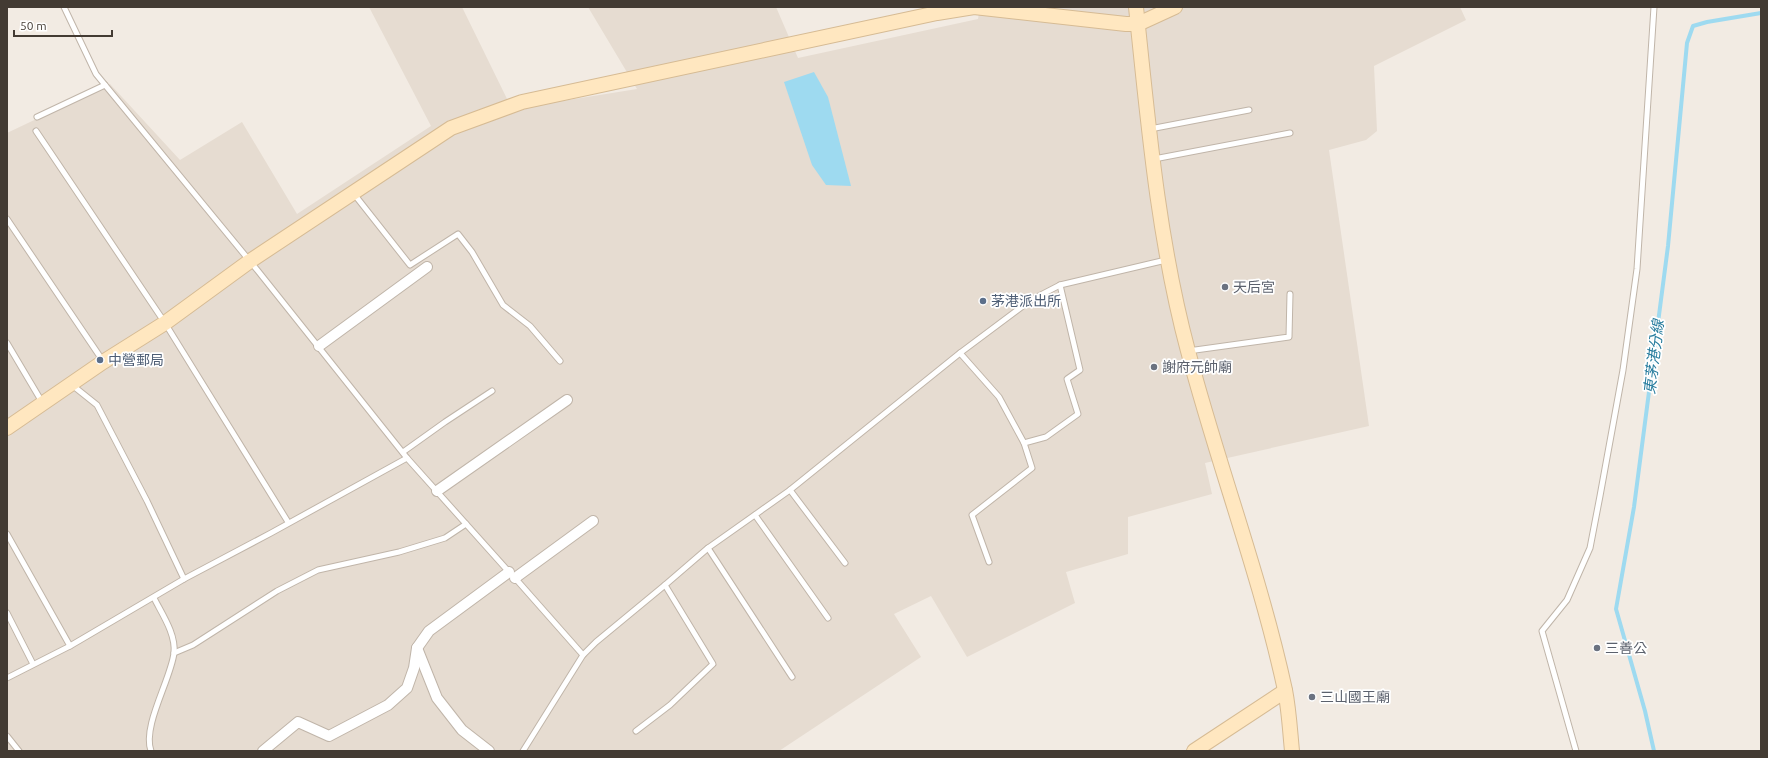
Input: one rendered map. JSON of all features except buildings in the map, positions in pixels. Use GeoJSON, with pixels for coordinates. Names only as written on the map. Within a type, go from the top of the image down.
{"type":"FeatureCollection","features":[{"type":"Feature","properties":{"kind":"street"},"geometry":{"type":"LineString","coordinates":[[7,428],[103,362],[164,323],[250,262],[352,193],[451,128],[522,102],[922,16],[974,7],[1126,24],[1138,24],[1176,7]]}},
{"type":"Feature","properties":{"kind":"street"},"geometry":{"type":"LineString","coordinates":[[1136,7],[1152,159],[1168,260],[1188,351],[1255,579],[1285,692],[1292,751]]}},
{"type":"Feature","properties":{"kind":"street"},"geometry":{"type":"LineString","coordinates":[[319,346],[427,267]]}},
{"type":"Feature","properties":{"kind":"street"},"geometry":{"type":"LineString","coordinates":[[437,491],[567,400]]}},
{"type":"Feature","properties":{"kind":"street"},"geometry":{"type":"LineString","coordinates":[[262,751],[298,722],[330,736],[388,705],[407,688],[414,668],[417,648],[429,630],[593,521]]}},
{"type":"Feature","properties":{"kind":"street"},"geometry":{"type":"LineString","coordinates":[[417,648],[437,698],[462,730],[490,751]]}},
{"type":"Feature","properties":{"kind":"street"},"geometry":{"type":"LineString","coordinates":[[1194,751],[1285,692]]}},
{"type":"Feature","properties":{"kind":"lane"},"geometry":{"type":"LineString","coordinates":[[64,7],[96,74],[319,346],[407,458],[583,655]]}},
{"type":"Feature","properties":{"kind":"lane"},"geometry":{"type":"LineString","coordinates":[[1576,751],[1542,631],[1567,600],[1590,548],[1600,496],[1622,370],[1637,269],[1654,7]]}},
{"type":"Feature","properties":{"kind":"lane"},"geometry":{"type":"LineString","coordinates":[[37,117],[105,85]]}},
{"type":"Feature","properties":{"kind":"lane"},"geometry":{"type":"LineString","coordinates":[[1149,129],[1249,110]]}},
{"type":"Feature","properties":{"kind":"lane"},"geometry":{"type":"LineString","coordinates":[[36,131],[164,323],[288,522]]}},
{"type":"Feature","properties":{"kind":"lane"},"geometry":{"type":"LineString","coordinates":[[1152,159],[1290,133]]}},
{"type":"Feature","properties":{"kind":"lane"},"geometry":{"type":"LineString","coordinates":[[352,193],[410,265],[458,234],[472,252],[503,305],[530,326],[560,361]]}},
{"type":"Feature","properties":{"kind":"lane"},"geometry":{"type":"LineString","coordinates":[[7,219],[103,362]]}},
{"type":"Feature","properties":{"kind":"lane"},"geometry":{"type":"LineString","coordinates":[[523,751],[583,655],[596,642],[666,585],[708,548],[790,490],[960,353],[1031,300],[1060,285],[1168,260]]}},
{"type":"Feature","properties":{"kind":"lane"},"geometry":{"type":"LineString","coordinates":[[1024,443],[1046,437],[1078,414],[1067,379],[1080,370],[1060,285]]}},
{"type":"Feature","properties":{"kind":"lane"},"geometry":{"type":"LineString","coordinates":[[1188,351],[1289,337],[1290,294]]}},
{"type":"Feature","properties":{"kind":"lane"},"geometry":{"type":"LineString","coordinates":[[7,343],[43,403]]}},
{"type":"Feature","properties":{"kind":"lane"},"geometry":{"type":"LineString","coordinates":[[960,353],[999,397],[1024,443],[1032,468],[972,515],[989,562]]}},
{"type":"Feature","properties":{"kind":"lane"},"geometry":{"type":"LineString","coordinates":[[71,384],[96,405],[147,501],[184,579]]}},
{"type":"Feature","properties":{"kind":"lane"},"geometry":{"type":"LineString","coordinates":[[403,452],[492,391]]}},
{"type":"Feature","properties":{"kind":"lane"},"geometry":{"type":"LineString","coordinates":[[7,678],[70,646],[184,579],[407,458]]}},
{"type":"Feature","properties":{"kind":"lane"},"geometry":{"type":"LineString","coordinates":[[790,490],[844,563]]}},
{"type":"Feature","properties":{"kind":"lane"},"geometry":{"type":"LineString","coordinates":[[755,515],[828,618]]}},
{"type":"Feature","properties":{"kind":"lane"},"geometry":{"type":"LineString","coordinates":[[174,653],[194,645],[277,591],[318,570],[399,552],[445,538],[466,524]]}},
{"type":"Feature","properties":{"kind":"lane"},"geometry":{"type":"LineString","coordinates":[[7,534],[70,646]]}},
{"type":"Feature","properties":{"kind":"lane"},"geometry":{"type":"LineString","coordinates":[[708,548],[792,677]]}},
{"type":"Feature","properties":{"kind":"lane"},"geometry":{"type":"LineString","coordinates":[[636,731],[670,705],[712,664],[666,585]]}},
{"type":"Feature","properties":{"kind":"lane"},"geometry":{"type":"LineString","coordinates":[[151,751],[148,743],[152,724],[174,653],[173,638],[154,598]]}},
{"type":"Feature","properties":{"kind":"lane"},"geometry":{"type":"LineString","coordinates":[[7,613],[33,664]]}},
{"type":"Feature","properties":{"kind":"lane"},"geometry":{"type":"LineString","coordinates":[[7,736],[19,751]]}},
{"type":"Feature","properties":{"kind":"shaded area"},"geometry":{"type":"Polygon","coordinates":[[[369,7],[462,7],[512,109],[637,89],[588,7],[776,7],[798,58],[978,19],[980,7],[1460,7],[1466,20],[1374,66],[1377,131],[1366,140],[1329,150],[1369,426],[1205,463],[1212,494],[1128,517],[1128,554],[1066,572],[1075,603],[967,657],[931,596],[894,614],[921,657],[779,751],[7,751],[7,133],[110,84],[180,160],[242,122],[297,214],[431,126],[369,7]]]}},
{"type":"Feature","properties":{"kind":"water"},"geometry":{"type":"Polygon","coordinates":[[[814,72],[828,97],[851,186],[826,185],[812,165],[784,82],[814,72]]]}},
{"type":"Feature","properties":{"kind":"waterway","name":"東茅港分線"},"geometry":{"type":"LineString","coordinates":[[1654,751],[1645,711],[1616,609],[1634,507],[1668,246],[1687,43],[1693,26],[1707,22],[1761,13]]}},
{"type":"Feature","properties":{"kind":"place","name":"天后宮"},"geometry":{"type":"Point","coordinates":[1225,287]}},
{"type":"Feature","properties":{"kind":"place","name":"茅港派出所"},"geometry":{"type":"Point","coordinates":[983,301]}},
{"type":"Feature","properties":{"kind":"place","name":"中營郵局"},"geometry":{"type":"Point","coordinates":[100,360]}},
{"type":"Feature","properties":{"kind":"place","name":"謝府元帥廟"},"geometry":{"type":"Point","coordinates":[1154,367]}},
{"type":"Feature","properties":{"kind":"place","name":"三善公"},"geometry":{"type":"Point","coordinates":[1597,648]}},
{"type":"Feature","properties":{"kind":"place","name":"三山國王廟"},"geometry":{"type":"Point","coordinates":[1312,697]}}]}
